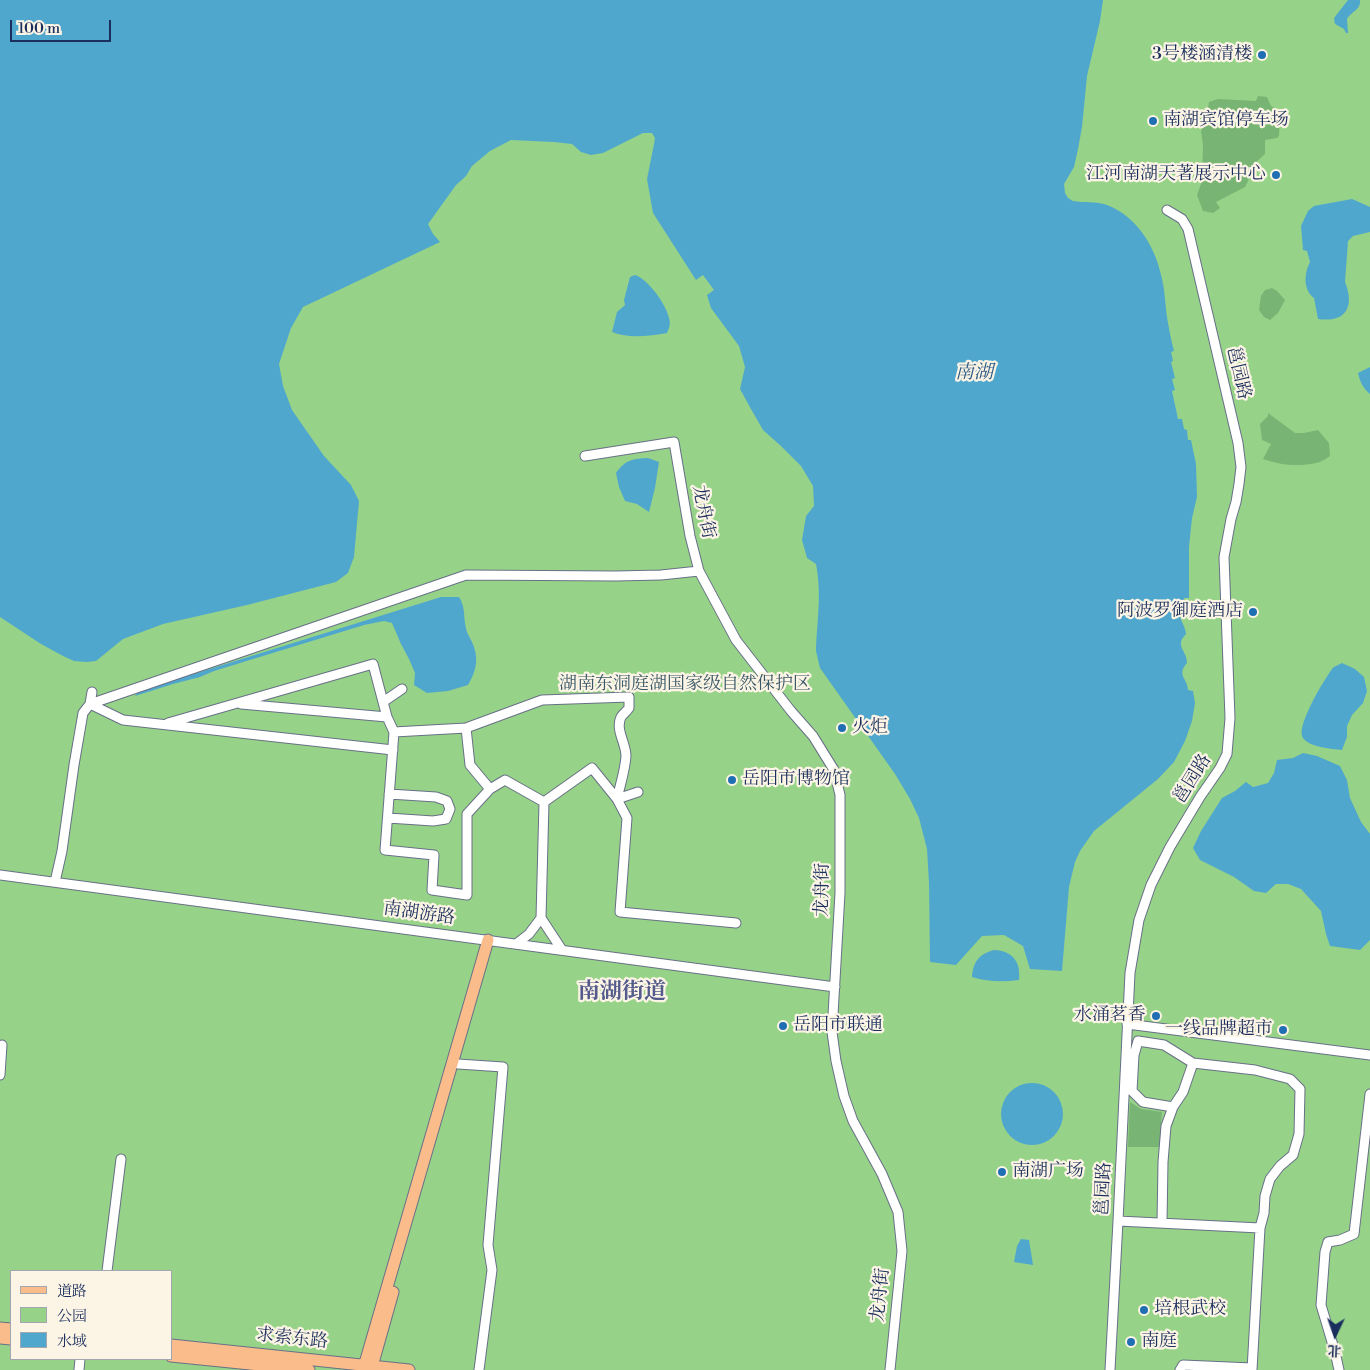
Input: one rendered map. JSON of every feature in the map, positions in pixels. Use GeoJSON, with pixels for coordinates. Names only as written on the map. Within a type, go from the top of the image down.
{"type":"FeatureCollection","features":[{"type":"Feature","properties":{"kind":"main road"},"geometry":{"type":"LineString","coordinates":[[368,1368],[458,1064],[491,940]]}},
{"type":"Feature","properties":{"kind":"main road"},"geometry":{"type":"LineString","coordinates":[[368,1368],[491,940]]}},
{"type":"Feature","properties":{"kind":"main road","name":"求索东路"},"geometry":{"type":"LineString","coordinates":[[172,1345],[368,1368],[409,1370]]}},
{"type":"Feature","properties":{"kind":"main road","name":"求索东路"},"geometry":{"type":"LineString","coordinates":[[172,1356],[309,1370]]}},
{"type":"Feature","properties":{"kind":"street","name":"邕园路"},"geometry":{"type":"LineString","coordinates":[[1110,1370],[1130,973],[1139,920],[1151,885],[1170,847],[1227,754],[1230,718],[1224,557],[1241,468],[1238,442],[1188,230],[1182,219],[1168,210]]}},
{"type":"Feature","properties":{"kind":"street","name":"龙舟街"},"geometry":{"type":"LineString","coordinates":[[585,456],[674,442],[690,536],[699,571],[736,640],[813,736],[834,770],[840,795],[840,883],[832,1032],[844,1096],[853,1121],[882,1174],[898,1212],[902,1250],[890,1370]]}},
{"type":"Feature","properties":{"kind":"street"},"geometry":{"type":"LineString","coordinates":[[90,704],[466,575],[616,576],[661,575],[699,571]]}},
{"type":"Feature","properties":{"kind":"street"},"geometry":{"type":"LineString","coordinates":[[164,725],[372,664],[387,717],[394,732],[385,850],[434,855],[432,890],[467,895],[467,814],[490,789],[505,780],[544,802]]}},
{"type":"Feature","properties":{"kind":"street"},"geometry":{"type":"LineString","coordinates":[[384,702],[402,689]]}},
{"type":"Feature","properties":{"kind":"street"},"geometry":{"type":"LineString","coordinates":[[55,882],[62,851],[83,713],[90,704],[92,692]]}},
{"type":"Feature","properties":{"kind":"street"},"geometry":{"type":"LineString","coordinates":[[394,732],[466,728],[542,700],[629,697],[630,708],[621,717],[619,729],[626,754],[617,799]]}},
{"type":"Feature","properties":{"kind":"street"},"geometry":{"type":"LineString","coordinates":[[90,704],[123,720],[393,750]]}},
{"type":"Feature","properties":{"kind":"street"},"geometry":{"type":"LineString","coordinates":[[235,704],[387,717]]}},
{"type":"Feature","properties":{"kind":"street"},"geometry":{"type":"LineString","coordinates":[[466,728],[470,765],[490,789]]}},
{"type":"Feature","properties":{"kind":"street"},"geometry":{"type":"LineString","coordinates":[[544,802],[592,768],[617,799],[626,818],[620,912],[736,924]]}},
{"type":"Feature","properties":{"kind":"street"},"geometry":{"type":"LineString","coordinates":[[617,799],[638,792]]}},
{"type":"Feature","properties":{"kind":"street"},"geometry":{"type":"LineString","coordinates":[[388,818],[433,821],[446,819],[450,809],[447,801],[436,797],[389,794]]}},
{"type":"Feature","properties":{"kind":"street"},"geometry":{"type":"LineString","coordinates":[[544,802],[541,918],[562,950]]}},
{"type":"Feature","properties":{"kind":"street","name":"南湖游路"},"geometry":{"type":"LineString","coordinates":[[0,875],[834,987]]}},
{"type":"Feature","properties":{"kind":"street"},"geometry":{"type":"LineString","coordinates":[[516,944],[528,934],[541,918]]}},
{"type":"Feature","properties":{"kind":"street"},"geometry":{"type":"LineString","coordinates":[[1127,1024],[1370,1055]]}},
{"type":"Feature","properties":{"kind":"street"},"geometry":{"type":"LineString","coordinates":[[1173,1107],[1143,1102],[1132,1091],[1134,1055],[1138,1041],[1164,1045],[1192,1064],[1255,1070],[1290,1079],[1300,1089],[1300,1134],[1293,1154],[1270,1179],[1265,1196],[1260,1228],[1252,1369],[1183,1365],[1180,1370]]}},
{"type":"Feature","properties":{"kind":"street"},"geometry":{"type":"LineString","coordinates":[[0,1075],[2,1045]]}},
{"type":"Feature","properties":{"kind":"street"},"geometry":{"type":"LineString","coordinates":[[458,1064],[503,1067],[488,1245],[492,1270],[480,1370]]}},
{"type":"Feature","properties":{"kind":"street"},"geometry":{"type":"LineString","coordinates":[[1162,1223],[1163,1162],[1166,1126],[1173,1107],[1183,1092],[1192,1064]]}},
{"type":"Feature","properties":{"kind":"street"},"geometry":{"type":"LineString","coordinates":[[1339,1370],[1321,1305],[1325,1252],[1328,1242],[1340,1240],[1354,1234],[1370,1094]]}},
{"type":"Feature","properties":{"kind":"street"},"geometry":{"type":"LineString","coordinates":[[107,1270],[121,1159]]}},
{"type":"Feature","properties":{"kind":"street"},"geometry":{"type":"LineString","coordinates":[[1118,1221],[1260,1228]]}},
{"type":"Feature","properties":{"kind":"green space","name":"湖南东洞庭湖国家级自然保护区"},"geometry":{"type":"Polygon","coordinates":[[[0,0],[1370,0],[1370,1370],[0,1370],[0,0]]]}},
{"type":"Feature","properties":{"kind":"green space"},"geometry":{"type":"Polygon","coordinates":[[[1258,96],[1267,97],[1271,106],[1278,110],[1280,115],[1279,136],[1265,140],[1265,154],[1255,163],[1255,176],[1249,179],[1245,187],[1216,202],[1220,208],[1213,213],[1203,211],[1197,195],[1202,181],[1203,145],[1201,131],[1205,124],[1209,102],[1218,99],[1256,101],[1258,96]]]}},
{"type":"Feature","properties":{"kind":"green space"},"geometry":{"type":"Polygon","coordinates":[[[1272,288],[1285,300],[1278,313],[1270,320],[1264,317],[1259,310],[1261,296],[1265,290],[1272,288]]]}},
{"type":"Feature","properties":{"kind":"green space"},"geometry":{"type":"Polygon","coordinates":[[[1268,413],[1295,433],[1318,430],[1329,443],[1330,456],[1318,463],[1302,465],[1282,464],[1263,459],[1271,444],[1262,440],[1260,424],[1268,416],[1268,413]]]}},
{"type":"Feature","properties":{"kind":"green space"},"geometry":{"type":"Polygon","coordinates":[[[1130,1102],[1141,1109],[1162,1112],[1159,1147],[1128,1147],[1130,1102]]]}},
{"type":"Feature","properties":{"kind":"water","name":"南湖"},"geometry":{"type":"Polygon","coordinates":[[[0,0],[1103,0],[1087,76],[1078,149],[1074,167],[1064,184],[1065,193],[1073,201],[1107,205],[1127,217],[1143,233],[1149,243],[1161,275],[1174,351],[1171,352],[1173,361],[1171,362],[1175,378],[1172,379],[1175,390],[1172,391],[1178,419],[1182,419],[1184,429],[1187,430],[1188,440],[1191,440],[1196,464],[1197,497],[1192,518],[1189,547],[1189,598],[1184,598],[1184,606],[1180,614],[1186,634],[1181,645],[1187,663],[1182,674],[1188,690],[1193,691],[1195,703],[1192,721],[1185,741],[1174,762],[1158,779],[1094,831],[1080,851],[1075,862],[1069,887],[1062,971],[1030,969],[1023,946],[1004,935],[982,936],[956,965],[930,962],[927,849],[919,818],[895,774],[820,668],[816,651],[819,597],[818,576],[816,564],[807,558],[802,540],[806,516],[814,506],[813,486],[801,466],[763,430],[740,389],[745,367],[739,346],[711,308],[707,295],[714,290],[703,275],[696,280],[653,213],[647,179],[655,138],[652,133],[643,133],[603,153],[591,155],[581,152],[572,144],[511,140],[490,151],[472,166],[428,224],[440,242],[303,307],[291,328],[279,364],[283,386],[292,410],[324,456],[351,485],[359,501],[354,557],[348,573],[336,582],[163,624],[123,639],[96,661],[87,662],[74,661],[63,656],[0,617],[0,0]]]}},
{"type":"Feature","properties":{"kind":"water"},"geometry":{"type":"Polygon","coordinates":[[[1348,0],[1360,0],[1360,3],[1358,8],[1347,19],[1348,33],[1346,33],[1344,29],[1335,24],[1334,18],[1348,0]]]}},
{"type":"Feature","properties":{"kind":"water"},"geometry":{"type":"Polygon","coordinates":[[[1352,199],[1370,207],[1370,232],[1353,236],[1348,241],[1345,282],[1349,299],[1346,311],[1341,316],[1328,320],[1318,319],[1314,298],[1310,295],[1306,286],[1306,276],[1310,262],[1307,251],[1303,250],[1301,226],[1308,211],[1314,206],[1352,199]]]}},
{"type":"Feature","properties":{"kind":"water"},"geometry":{"type":"Polygon","coordinates":[[[635,275],[651,287],[664,306],[670,322],[667,333],[632,336],[612,332],[617,312],[625,305],[624,300],[630,277],[635,275]]]}},
{"type":"Feature","properties":{"kind":"water"},"geometry":{"type":"Polygon","coordinates":[[[1370,367],[1370,394],[1362,385],[1358,373],[1370,367]]]}},
{"type":"Feature","properties":{"kind":"water"},"geometry":{"type":"Polygon","coordinates":[[[648,458],[659,462],[649,512],[637,504],[625,501],[616,473],[623,465],[630,461],[648,458]]]}},
{"type":"Feature","properties":{"kind":"water"},"geometry":{"type":"Polygon","coordinates":[[[441,597],[459,597],[463,605],[465,624],[476,657],[473,676],[468,685],[448,691],[427,693],[414,685],[415,673],[409,659],[392,623],[384,621],[364,625],[135,696],[139,691],[441,597]]]}},
{"type":"Feature","properties":{"kind":"water"},"geometry":{"type":"Polygon","coordinates":[[[1342,663],[1355,669],[1364,677],[1367,691],[1363,703],[1352,715],[1347,726],[1347,737],[1342,750],[1320,747],[1309,743],[1304,740],[1302,730],[1312,702],[1323,682],[1333,668],[1342,663]]]}},
{"type":"Feature","properties":{"kind":"water"},"geometry":{"type":"Polygon","coordinates":[[[1303,753],[1317,756],[1340,766],[1347,780],[1350,798],[1361,822],[1370,834],[1370,940],[1360,950],[1330,946],[1321,911],[1301,889],[1288,884],[1276,884],[1266,893],[1254,891],[1234,877],[1200,860],[1193,848],[1201,831],[1222,798],[1246,782],[1253,787],[1268,783],[1274,773],[1277,760],[1293,758],[1303,753]]]}},
{"type":"Feature","properties":{"kind":"water"},"geometry":{"type":"Polygon","coordinates":[[[994,950],[1011,955],[1019,968],[1019,980],[996,981],[972,977],[975,963],[978,959],[994,950]]]}},
{"type":"Feature","properties":{"kind":"water"},"geometry":{"type":"Polygon","coordinates":[[[1032,1083],[1044,1086],[1054,1092],[1060,1102],[1063,1114],[1060,1126],[1054,1136],[1044,1142],[1032,1145],[1020,1142],[1010,1136],[1004,1126],[1001,1114],[1004,1102],[1010,1092],[1020,1086],[1032,1083]]]}},
{"type":"Feature","properties":{"kind":"water"},"geometry":{"type":"Polygon","coordinates":[[[1021,1239],[1029,1240],[1033,1265],[1014,1262],[1017,1246],[1021,1239]]]}},
{"type":"Feature","properties":{"kind":"place","name":"3号楼涵清楼"},"geometry":{"type":"Point","coordinates":[1262,55]}},
{"type":"Feature","properties":{"kind":"place","name":"南湖宾馆停车场"},"geometry":{"type":"Point","coordinates":[1153,121]}},
{"type":"Feature","properties":{"kind":"place","name":"江河南湖天著展示中心"},"geometry":{"type":"Point","coordinates":[1276,175]}},
{"type":"Feature","properties":{"kind":"place","name":"阿波罗御庭酒店"},"geometry":{"type":"Point","coordinates":[1253,612]}},
{"type":"Feature","properties":{"kind":"place","name":"火炬"},"geometry":{"type":"Point","coordinates":[842,728]}},
{"type":"Feature","properties":{"kind":"place","name":"岳阳市博物馆"},"geometry":{"type":"Point","coordinates":[732,780]}},
{"type":"Feature","properties":{"kind":"place","name":"水涌茗香"},"geometry":{"type":"Point","coordinates":[1156,1016]}},
{"type":"Feature","properties":{"kind":"place","name":"岳阳市联通"},"geometry":{"type":"Point","coordinates":[783,1026]}},
{"type":"Feature","properties":{"kind":"place","name":"一线品牌超市"},"geometry":{"type":"Point","coordinates":[1283,1030]}},
{"type":"Feature","properties":{"kind":"place","name":"南湖广场"},"geometry":{"type":"Point","coordinates":[1002,1172]}},
{"type":"Feature","properties":{"kind":"place","name":"培根武校"},"geometry":{"type":"Point","coordinates":[1144,1310]}},
{"type":"Feature","properties":{"kind":"place","name":"南庭"},"geometry":{"type":"Point","coordinates":[1131,1342]}},
{"type":"Feature","properties":{"kind":"district","name":"南湖街道"},"geometry":{"type":"Point","coordinates":[622,993]}}]}
